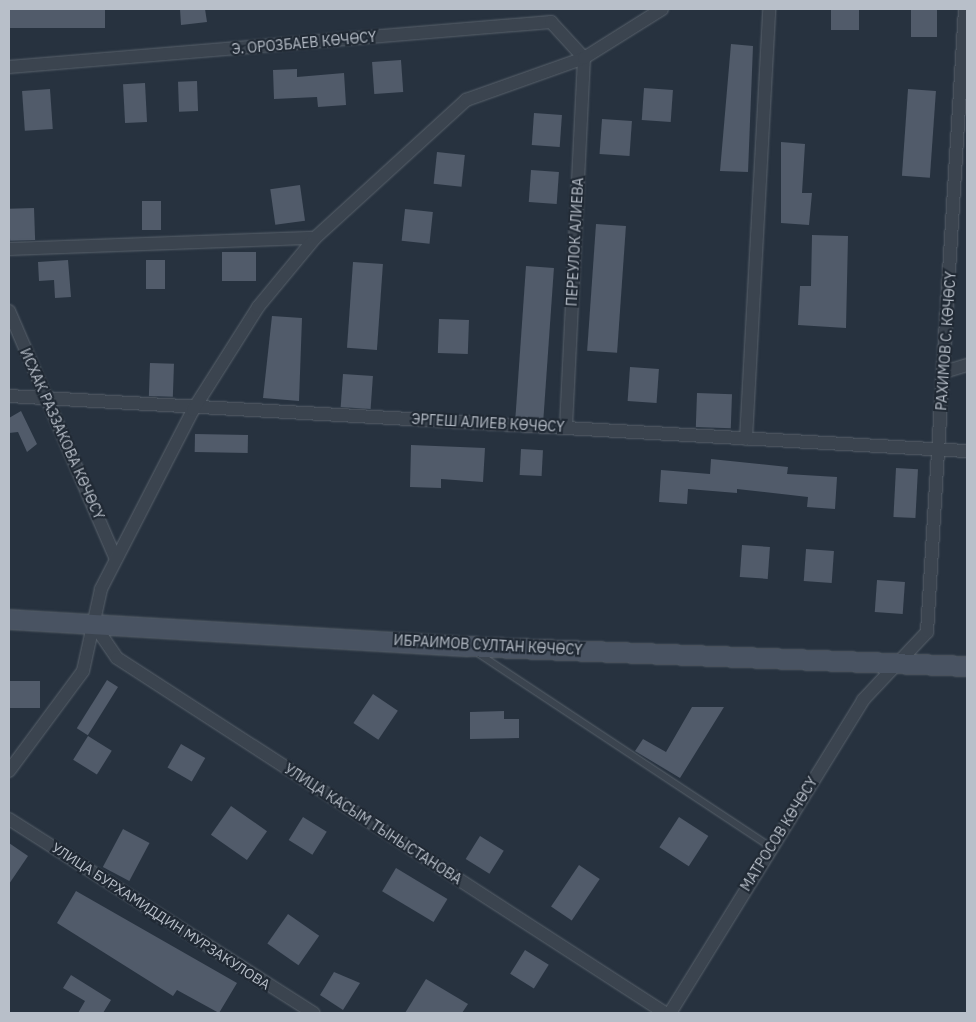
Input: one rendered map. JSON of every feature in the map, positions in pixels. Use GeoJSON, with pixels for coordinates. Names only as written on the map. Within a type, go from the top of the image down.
{"type":"FeatureCollection","features":[{"type":"Feature","properties":{"kind":"main road","name":"ИБРАИМОВ СУЛТАН КӨЧӨСҮ"},"geometry":{"type":"LineString","coordinates":[[9,619],[466,646],[898,661],[967,666]]}},
{"type":"Feature","properties":{"kind":"street"},"geometry":{"type":"LineString","coordinates":[[9,771],[83,671],[93,623],[116,557],[193,410],[258,307],[314,238],[466,100],[584,58],[662,9]]}},
{"type":"Feature","properties":{"kind":"street"},"geometry":{"type":"LineString","coordinates":[[746,439],[769,9]]}},
{"type":"Feature","properties":{"kind":"street","name":"РАХИМОВ С. КӨЧӨСҮ"},"geometry":{"type":"LineString","coordinates":[[898,661],[927,632],[938,449],[965,78],[965,9]]}},
{"type":"Feature","properties":{"kind":"street","name":"Э. ОРОЗБАЕВ КӨЧӨСҮ"},"geometry":{"type":"LineString","coordinates":[[9,67],[551,22],[584,58]]}},
{"type":"Feature","properties":{"kind":"street","name":"ПЕРЕУЛОК АЛИЕВА"},"geometry":{"type":"LineString","coordinates":[[566,426],[584,58]]}},
{"type":"Feature","properties":{"kind":"street"},"geometry":{"type":"LineString","coordinates":[[9,249],[314,238]]}},
{"type":"Feature","properties":{"kind":"street","name":"ИСХАК РАЗЗАКОВА КӨЧӨСҮ"},"geometry":{"type":"LineString","coordinates":[[9,311],[44,398],[116,557]]}},
{"type":"Feature","properties":{"kind":"street"},"geometry":{"type":"LineString","coordinates":[[944,372],[967,365]]}},
{"type":"Feature","properties":{"kind":"street","name":"ЭРГЕШ АЛИЕВ КӨЧӨСҮ"},"geometry":{"type":"LineString","coordinates":[[9,396],[193,410],[566,426],[746,439],[967,451]]}},
{"type":"Feature","properties":{"kind":"street","name":"УЛИЦА КАСЫМ ТЫНЫСТАНОВА"},"geometry":{"type":"LineString","coordinates":[[93,623],[117,658],[664,1013]]}},
{"type":"Feature","properties":{"kind":"street","name":"МАТРОСОВ КӨЧӨСҮ"},"geometry":{"type":"LineString","coordinates":[[670,1013],[863,700],[898,661]]}},
{"type":"Feature","properties":{"kind":"street","name":"УЛИЦА БУРХАМИДДИН МУРЗАКУЛОВА"},"geometry":{"type":"LineString","coordinates":[[9,819],[313,1013]]}},
{"type":"Feature","properties":{"kind":"lane"},"geometry":{"type":"LineString","coordinates":[[466,646],[771,847]]}},
{"type":"Feature","properties":{"kind":"building"},"geometry":{"type":"Polygon","coordinates":[[[9,9],[105,9],[105,28],[9,28],[9,9]]]}},
{"type":"Feature","properties":{"kind":"building"},"geometry":{"type":"Polygon","coordinates":[[[180,9],[205,9],[207,22],[181,25],[180,9]]]}},
{"type":"Feature","properties":{"kind":"building"},"geometry":{"type":"Polygon","coordinates":[[[831,9],[859,9],[859,30],[831,30],[831,9]]]}},
{"type":"Feature","properties":{"kind":"building"},"geometry":{"type":"Polygon","coordinates":[[[911,9],[937,9],[937,37],[911,37],[911,9]]]}},
{"type":"Feature","properties":{"kind":"building"},"geometry":{"type":"Polygon","coordinates":[[[731,44],[753,46],[748,172],[720,171],[731,44]]]}},
{"type":"Feature","properties":{"kind":"building"},"geometry":{"type":"Polygon","coordinates":[[[401,60],[403,92],[374,94],[372,62],[401,60]]]}},
{"type":"Feature","properties":{"kind":"building"},"geometry":{"type":"Polygon","coordinates":[[[297,69],[297,77],[344,73],[346,105],[318,107],[317,97],[274,99],[273,70],[297,69]]]}},
{"type":"Feature","properties":{"kind":"building"},"geometry":{"type":"Polygon","coordinates":[[[197,81],[198,111],[179,112],[178,82],[197,81]]]}},
{"type":"Feature","properties":{"kind":"building"},"geometry":{"type":"Polygon","coordinates":[[[145,83],[147,122],[125,123],[123,84],[145,83]]]}},
{"type":"Feature","properties":{"kind":"building"},"geometry":{"type":"Polygon","coordinates":[[[644,88],[673,90],[671,122],[642,120],[644,88]]]}},
{"type":"Feature","properties":{"kind":"building"},"geometry":{"type":"Polygon","coordinates":[[[50,89],[53,129],[25,131],[22,91],[50,89]]]}},
{"type":"Feature","properties":{"kind":"building"},"geometry":{"type":"Polygon","coordinates":[[[908,89],[936,91],[930,178],[902,176],[908,89]]]}},
{"type":"Feature","properties":{"kind":"building"},"geometry":{"type":"Polygon","coordinates":[[[534,113],[562,115],[560,147],[532,145],[534,113]]]}},
{"type":"Feature","properties":{"kind":"building"},"geometry":{"type":"Polygon","coordinates":[[[602,119],[632,121],[629,156],[600,154],[602,119]]]}},
{"type":"Feature","properties":{"kind":"building"},"geometry":{"type":"Polygon","coordinates":[[[781,142],[805,144],[802,193],[812,193],[809,225],[781,223],[781,142]]]}},
{"type":"Feature","properties":{"kind":"building"},"geometry":{"type":"Polygon","coordinates":[[[437,152],[465,155],[462,187],[434,184],[437,152]]]}},
{"type":"Feature","properties":{"kind":"building"},"geometry":{"type":"Polygon","coordinates":[[[531,170],[559,172],[557,204],[529,202],[531,170]]]}},
{"type":"Feature","properties":{"kind":"building"},"geometry":{"type":"Polygon","coordinates":[[[300,185],[305,221],[275,225],[270,189],[300,185]]]}},
{"type":"Feature","properties":{"kind":"building"},"geometry":{"type":"Polygon","coordinates":[[[142,201],[161,201],[161,230],[142,230],[142,201]]]}},
{"type":"Feature","properties":{"kind":"building"},"geometry":{"type":"Polygon","coordinates":[[[34,208],[35,240],[10,241],[9,209],[34,208]]]}},
{"type":"Feature","properties":{"kind":"building"},"geometry":{"type":"Polygon","coordinates":[[[405,209],[433,212],[430,244],[402,241],[405,209]]]}},
{"type":"Feature","properties":{"kind":"building"},"geometry":{"type":"Polygon","coordinates":[[[596,224],[626,226],[617,353],[587,351],[596,224]]]}},
{"type":"Feature","properties":{"kind":"building"},"geometry":{"type":"Polygon","coordinates":[[[812,235],[848,236],[846,328],[798,325],[800,286],[811,286],[812,235]]]}},
{"type":"Feature","properties":{"kind":"building"},"geometry":{"type":"Polygon","coordinates":[[[222,252],[256,252],[256,281],[222,281],[222,252]]]}},
{"type":"Feature","properties":{"kind":"building"},"geometry":{"type":"Polygon","coordinates":[[[68,260],[71,297],[55,298],[54,280],[39,281],[38,262],[68,260]]]}},
{"type":"Feature","properties":{"kind":"building"},"geometry":{"type":"Polygon","coordinates":[[[146,260],[165,260],[165,289],[146,289],[146,260]]]}},
{"type":"Feature","properties":{"kind":"building"},"geometry":{"type":"Polygon","coordinates":[[[353,262],[383,264],[377,350],[347,348],[353,262]]]}},
{"type":"Feature","properties":{"kind":"building"},"geometry":{"type":"Polygon","coordinates":[[[526,266],[554,268],[543,419],[515,417],[526,266]]]}},
{"type":"Feature","properties":{"kind":"building"},"geometry":{"type":"Polygon","coordinates":[[[272,316],[302,318],[299,401],[263,398],[272,316]]]}},
{"type":"Feature","properties":{"kind":"building"},"geometry":{"type":"Polygon","coordinates":[[[439,319],[469,320],[468,354],[438,353],[439,319]]]}},
{"type":"Feature","properties":{"kind":"building"},"geometry":{"type":"Polygon","coordinates":[[[150,363],[174,364],[173,397],[149,396],[150,363]]]}},
{"type":"Feature","properties":{"kind":"building"},"geometry":{"type":"Polygon","coordinates":[[[630,367],[659,369],[657,403],[628,401],[630,367]]]}},
{"type":"Feature","properties":{"kind":"building"},"geometry":{"type":"Polygon","coordinates":[[[343,374],[373,376],[371,409],[341,407],[343,374]]]}},
{"type":"Feature","properties":{"kind":"building"},"geometry":{"type":"Polygon","coordinates":[[[697,393],[732,394],[731,428],[696,427],[697,393]]]}},
{"type":"Feature","properties":{"kind":"building"},"geometry":{"type":"Polygon","coordinates":[[[21,411],[37,444],[27,452],[18,432],[9,433],[9,418],[21,411]]]}},
{"type":"Feature","properties":{"kind":"building"},"geometry":{"type":"Polygon","coordinates":[[[195,434],[248,435],[248,453],[195,452],[195,434]]]}},
{"type":"Feature","properties":{"kind":"building"},"geometry":{"type":"Polygon","coordinates":[[[411,445],[485,448],[483,482],[441,479],[441,488],[410,487],[411,445]]]}},
{"type":"Feature","properties":{"kind":"building"},"geometry":{"type":"Polygon","coordinates":[[[521,449],[543,450],[542,476],[520,475],[521,449]]]}},
{"type":"Feature","properties":{"kind":"building"},"geometry":{"type":"Polygon","coordinates":[[[711,459],[788,467],[787,474],[837,477],[835,509],[807,507],[808,497],[737,489],[737,493],[688,489],[687,504],[659,502],[661,470],[710,474],[711,459]]]}},
{"type":"Feature","properties":{"kind":"building"},"geometry":{"type":"Polygon","coordinates":[[[896,468],[918,469],[915,518],[893,517],[896,468]]]}},
{"type":"Feature","properties":{"kind":"building"},"geometry":{"type":"Polygon","coordinates":[[[742,545],[770,547],[768,579],[740,577],[742,545]]]}},
{"type":"Feature","properties":{"kind":"building"},"geometry":{"type":"Polygon","coordinates":[[[806,549],[834,551],[832,583],[804,581],[806,549]]]}},
{"type":"Feature","properties":{"kind":"building"},"geometry":{"type":"Polygon","coordinates":[[[877,580],[905,582],[903,614],[875,612],[877,580]]]}},
{"type":"Feature","properties":{"kind":"building"},"geometry":{"type":"Polygon","coordinates":[[[107,680],[118,687],[88,735],[77,728],[107,680]]]}},
{"type":"Feature","properties":{"kind":"building"},"geometry":{"type":"Polygon","coordinates":[[[9,681],[40,681],[40,708],[9,708],[9,681]]]}},
{"type":"Feature","properties":{"kind":"building"},"geometry":{"type":"Polygon","coordinates":[[[373,694],[398,711],[378,740],[353,723],[373,694]]]}},
{"type":"Feature","properties":{"kind":"building"},"geometry":{"type":"Polygon","coordinates":[[[692,707],[724,707],[680,778],[635,751],[643,739],[666,752],[692,707]]]}},
{"type":"Feature","properties":{"kind":"building"},"geometry":{"type":"Polygon","coordinates":[[[504,711],[504,719],[519,719],[519,738],[470,739],[470,712],[504,711]]]}},
{"type":"Feature","properties":{"kind":"building"},"geometry":{"type":"Polygon","coordinates":[[[88,736],[112,751],[97,775],[73,760],[88,736]]]}},
{"type":"Feature","properties":{"kind":"building"},"geometry":{"type":"Polygon","coordinates":[[[181,744],[205,758],[192,781],[167,767],[181,744]]]}},
{"type":"Feature","properties":{"kind":"building"},"geometry":{"type":"Polygon","coordinates":[[[231,806],[267,831],[247,860],[211,835],[231,806]]]}},
{"type":"Feature","properties":{"kind":"building"},"geometry":{"type":"Polygon","coordinates":[[[303,817],[327,832],[312,855],[289,840],[303,817]]]}},
{"type":"Feature","properties":{"kind":"building"},"geometry":{"type":"Polygon","coordinates":[[[679,817],[708,836],[689,866],[659,847],[679,817]]]}},
{"type":"Feature","properties":{"kind":"building"},"geometry":{"type":"Polygon","coordinates":[[[123,829],[149,843],[129,881],[103,867],[123,829]]]}},
{"type":"Feature","properties":{"kind":"building"},"geometry":{"type":"Polygon","coordinates":[[[480,836],[504,851],[489,874],[466,859],[480,836]]]}},
{"type":"Feature","properties":{"kind":"building"},"geometry":{"type":"Polygon","coordinates":[[[9,843],[28,856],[9,884],[9,843]]]}},
{"type":"Feature","properties":{"kind":"building"},"geometry":{"type":"Polygon","coordinates":[[[579,865],[600,879],[572,920],[551,906],[579,865]]]}},
{"type":"Feature","properties":{"kind":"building"},"geometry":{"type":"Polygon","coordinates":[[[396,868],[447,899],[434,922],[382,891],[396,868]]]}},
{"type":"Feature","properties":{"kind":"building"},"geometry":{"type":"Polygon","coordinates":[[[76,891],[237,983],[219,1013],[177,990],[173,996],[57,923],[76,891]]]}},
{"type":"Feature","properties":{"kind":"building"},"geometry":{"type":"Polygon","coordinates":[[[288,914],[319,936],[298,965],[267,943],[288,914]]]}},
{"type":"Feature","properties":{"kind":"building"},"geometry":{"type":"Polygon","coordinates":[[[525,950],[549,965],[534,989],[510,974],[525,950]]]}},
{"type":"Feature","properties":{"kind":"building"},"geometry":{"type":"Polygon","coordinates":[[[334,972],[360,983],[343,1010],[320,995],[334,972]]]}},
{"type":"Feature","properties":{"kind":"building"},"geometry":{"type":"Polygon","coordinates":[[[71,975],[111,1000],[103,1013],[78,1013],[85,1001],[63,988],[71,975]]]}},
{"type":"Feature","properties":{"kind":"building"},"geometry":{"type":"Polygon","coordinates":[[[426,979],[468,1004],[462,1013],[405,1013],[426,979]]]}}]}
